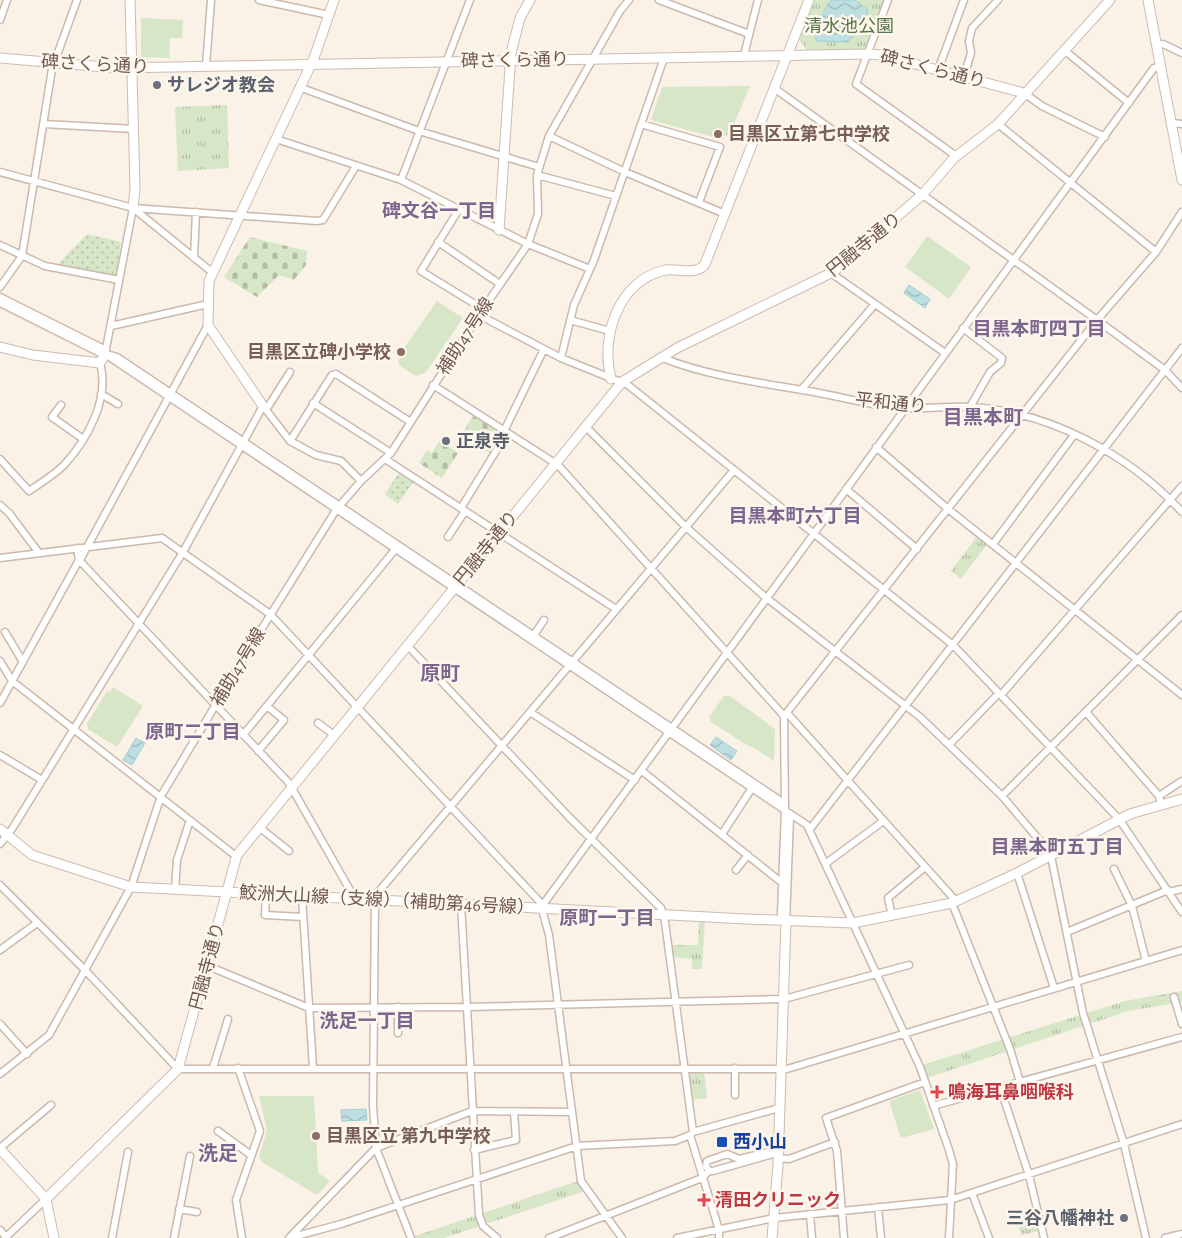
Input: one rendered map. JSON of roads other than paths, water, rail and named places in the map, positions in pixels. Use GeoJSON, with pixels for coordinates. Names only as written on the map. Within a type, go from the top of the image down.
{"type":"FeatureCollection","features":[{"type":"Feature","properties":{"kind":"street"},"geometry":{"type":"LineString","coordinates":[[0,20],[7,0]]}},
{"type":"Feature","properties":{"kind":"street"},"geometry":{"type":"LineString","coordinates":[[0,287],[22,256],[54,63],[77,0]]}},
{"type":"Feature","properties":{"kind":"street"},"geometry":{"type":"LineString","coordinates":[[0,459],[30,491],[64,465],[94,424],[104,374],[100,363],[111,326],[133,208],[134,129],[130,0]]}},
{"type":"Feature","properties":{"kind":"street"},"geometry":{"type":"LineString","coordinates":[[206,66],[211,0]]}},
{"type":"Feature","properties":{"kind":"street"},"geometry":{"type":"LineString","coordinates":[[259,0],[328,15]]}},
{"type":"Feature","properties":{"kind":"street"},"geometry":{"type":"LineString","coordinates":[[0,703],[208,325],[209,281],[276,139],[309,64],[334,0]]}},
{"type":"Feature","properties":{"kind":"street"},"geometry":{"type":"LineString","coordinates":[[499,230],[511,60],[520,18],[530,0]]}},
{"type":"Feature","properties":{"kind":"street","name":"補助47号線"},"geometry":{"type":"LineString","coordinates":[[0,1074],[49,1035],[131,887],[161,796],[270,614],[338,508],[361,480],[385,459],[390,452],[481,312],[528,244],[538,214],[537,175],[548,136],[620,11],[629,0]]}},
{"type":"Feature","properties":{"kind":"street"},"geometry":{"type":"LineString","coordinates":[[659,0],[750,34]]}},
{"type":"Feature","properties":{"kind":"street"},"geometry":{"type":"LineString","coordinates":[[744,55],[758,0]]}},
{"type":"Feature","properties":{"kind":"street"},"geometry":{"type":"LineString","coordinates":[[611,379],[606,359],[610,332],[621,303],[632,287],[662,271],[699,269],[703,267],[809,0]]}},
{"type":"Feature","properties":{"kind":"street"},"geometry":{"type":"LineString","coordinates":[[888,0],[856,84],[956,156]]}},
{"type":"Feature","properties":{"kind":"street"},"geometry":{"type":"LineString","coordinates":[[938,70],[964,0]]}},
{"type":"Feature","properties":{"kind":"street"},"geometry":{"type":"LineString","coordinates":[[964,76],[971,52],[969,41],[972,28],[998,0]]}},
{"type":"Feature","properties":{"kind":"street","name":"円融寺通り"},"geometry":{"type":"LineString","coordinates":[[46,1199],[178,1069],[237,857],[259,827],[454,586],[622,382],[677,348],[832,273],[923,194],[956,156],[998,124],[1110,0]]}},
{"type":"Feature","properties":{"kind":"street"},"geometry":{"type":"LineString","coordinates":[[1148,0],[1160,67],[1172,123],[1179,145],[1182,180]]}},
{"type":"Feature","properties":{"kind":"street"},"geometry":{"type":"LineString","coordinates":[[401,180],[447,62],[468,1]]}},
{"type":"Feature","properties":{"kind":"street"},"geometry":{"type":"LineString","coordinates":[[1156,45],[1163,44],[1182,53]]}},
{"type":"Feature","properties":{"kind":"street"},"geometry":{"type":"LineString","coordinates":[[1064,50],[1129,103]]}},
{"type":"Feature","properties":{"kind":"street","name":"碑さくら通り"},"geometry":{"type":"LineString","coordinates":[[0,58],[131,68],[868,54],[964,76],[1024,93]]}},
{"type":"Feature","properties":{"kind":"street"},"geometry":{"type":"LineString","coordinates":[[561,358],[574,304],[590,269],[664,58]]}},
{"type":"Feature","properties":{"kind":"street"},"geometry":{"type":"LineString","coordinates":[[543,908],[904,408],[1154,68],[1160,67]]}},
{"type":"Feature","properties":{"kind":"street"},"geometry":{"type":"LineString","coordinates":[[299,87],[419,131],[539,167]]}},
{"type":"Feature","properties":{"kind":"street"},"geometry":{"type":"LineString","coordinates":[[774,88],[1097,320],[1165,370],[1182,388]]}},
{"type":"Feature","properties":{"kind":"street"},"geometry":{"type":"LineString","coordinates":[[1024,93],[1042,106],[1105,137]]}},
{"type":"Feature","properties":{"kind":"street"},"geometry":{"type":"LineString","coordinates":[[1172,123],[1182,124]]}},
{"type":"Feature","properties":{"kind":"street"},"geometry":{"type":"LineString","coordinates":[[44,124],[134,129]]}},
{"type":"Feature","properties":{"kind":"street"},"geometry":{"type":"LineString","coordinates":[[641,124],[720,147],[698,202]]}},
{"type":"Feature","properties":{"kind":"street"},"geometry":{"type":"LineString","coordinates":[[998,124],[1156,252]]}},
{"type":"Feature","properties":{"kind":"street"},"geometry":{"type":"LineString","coordinates":[[548,136],[625,172],[725,214]]}},
{"type":"Feature","properties":{"kind":"street"},"geometry":{"type":"LineString","coordinates":[[276,139],[401,180],[528,244],[590,269]]}},
{"type":"Feature","properties":{"kind":"street"},"geometry":{"type":"LineString","coordinates":[[0,172],[133,208],[323,220],[356,166]]}},
{"type":"Feature","properties":{"kind":"street"},"geometry":{"type":"LineString","coordinates":[[537,175],[616,196]]}},
{"type":"Feature","properties":{"kind":"street"},"geometry":{"type":"LineString","coordinates":[[133,208],[213,273]]}},
{"type":"Feature","properties":{"kind":"street"},"geometry":{"type":"LineString","coordinates":[[459,210],[421,271],[481,312],[544,349],[561,358],[622,382],[953,645],[1119,819],[1182,912]]}},
{"type":"Feature","properties":{"kind":"street"},"geometry":{"type":"LineString","coordinates":[[194,258],[196,212]]}},
{"type":"Feature","properties":{"kind":"street"},"geometry":{"type":"LineString","coordinates":[[786,921],[781,914],[781,882],[785,810],[786,715],[1097,320],[1156,252],[1181,212]]}},
{"type":"Feature","properties":{"kind":"street"},"geometry":{"type":"LineString","coordinates":[[438,242],[500,284]]}},
{"type":"Feature","properties":{"kind":"street"},"geometry":{"type":"LineString","coordinates":[[0,246],[45,266],[119,280]]}},
{"type":"Feature","properties":{"kind":"street"},"geometry":{"type":"LineString","coordinates":[[832,273],[945,353]]}},
{"type":"Feature","properties":{"kind":"street"},"geometry":{"type":"LineString","coordinates":[[0,297],[103,352],[671,730],[781,801],[790,818],[780,1108],[772,1238]]}},
{"type":"Feature","properties":{"kind":"street"},"geometry":{"type":"LineString","coordinates":[[0,303],[103,352]]}},
{"type":"Feature","properties":{"kind":"street"},"geometry":{"type":"LineString","coordinates":[[111,326],[208,304]]}},
{"type":"Feature","properties":{"kind":"street"},"geometry":{"type":"LineString","coordinates":[[801,390],[875,304]]}},
{"type":"Feature","properties":{"kind":"street"},"geometry":{"type":"LineString","coordinates":[[570,320],[610,332]]}},
{"type":"Feature","properties":{"kind":"street"},"geometry":{"type":"LineString","coordinates":[[208,325],[264,408],[290,441],[316,455],[341,462],[361,480]]}},
{"type":"Feature","properties":{"kind":"street"},"geometry":{"type":"LineString","coordinates":[[963,328],[1002,358],[1001,364],[990,372],[970,407]]}},
{"type":"Feature","properties":{"kind":"street"},"geometry":{"type":"LineString","coordinates":[[0,347],[33,355],[100,363]]}},
{"type":"Feature","properties":{"kind":"street"},"geometry":{"type":"LineString","coordinates":[[810,829],[1182,348]]}},
{"type":"Feature","properties":{"kind":"street"},"geometry":{"type":"LineString","coordinates":[[448,537],[506,432],[544,349]]}},
{"type":"Feature","properties":{"kind":"street","name":"平和通り"},"geometry":{"type":"LineString","coordinates":[[663,358],[689,366],[801,390],[904,408],[970,407],[1022,414],[1105,448],[1170,499],[1182,512]]}},
{"type":"Feature","properties":{"kind":"street"},"geometry":{"type":"LineString","coordinates":[[0,844],[8,835],[183,552],[264,408],[290,372]]}},
{"type":"Feature","properties":{"kind":"street"},"geometry":{"type":"LineString","coordinates":[[290,441],[332,375],[336,374],[409,421]]}},
{"type":"Feature","properties":{"kind":"street"},"geometry":{"type":"LineString","coordinates":[[433,385],[555,463],[925,867],[954,902],[969,946]]}},
{"type":"Feature","properties":{"kind":"street"},"geometry":{"type":"LineString","coordinates":[[101,394],[118,404]]}},
{"type":"Feature","properties":{"kind":"street"},"geometry":{"type":"LineString","coordinates":[[313,403],[390,452]]}},
{"type":"Feature","properties":{"kind":"street"},"geometry":{"type":"LineString","coordinates":[[61,405],[52,417],[83,439]]}},
{"type":"Feature","properties":{"kind":"street"},"geometry":{"type":"LineString","coordinates":[[585,426],[686,527],[766,599],[906,705],[1002,796],[1049,855],[1084,1013],[1124,1144],[1146,1238]]}},
{"type":"Feature","properties":{"kind":"street"},"geometry":{"type":"LineString","coordinates":[[993,544],[1074,435]]}},
{"type":"Feature","properties":{"kind":"street"},"geometry":{"type":"LineString","coordinates":[[876,447],[948,509],[1182,695]]}},
{"type":"Feature","properties":{"kind":"street"},"geometry":{"type":"LineString","coordinates":[[385,459],[616,609]]}},
{"type":"Feature","properties":{"kind":"street"},"geometry":{"type":"LineString","coordinates":[[411,1238],[376,1148],[373,901],[375,896],[734,470]]}},
{"type":"Feature","properties":{"kind":"street"},"geometry":{"type":"LineString","coordinates":[[949,745],[1000,694],[1182,486]]}},
{"type":"Feature","properties":{"kind":"street"},"geometry":{"type":"LineString","coordinates":[[846,489],[917,549]]}},
{"type":"Feature","properties":{"kind":"street"},"geometry":{"type":"LineString","coordinates":[[0,505],[39,553]]}},
{"type":"Feature","properties":{"kind":"street"},"geometry":{"type":"LineString","coordinates":[[0,518],[7,512]]}},
{"type":"Feature","properties":{"kind":"street"},"geometry":{"type":"LineString","coordinates":[[0,558],[161,538],[270,614],[450,806],[543,908],[559,1003],[581,1180],[622,1238]]}},
{"type":"Feature","properties":{"kind":"street"},"geometry":{"type":"LineString","coordinates":[[244,735],[397,547]]}},
{"type":"Feature","properties":{"kind":"street"},"geometry":{"type":"LineString","coordinates":[[78,548],[80,560],[292,788],[355,899]]}},
{"type":"Feature","properties":{"kind":"street"},"geometry":{"type":"LineString","coordinates":[[454,586],[534,635],[571,663]]}},
{"type":"Feature","properties":{"kind":"street"},"geometry":{"type":"LineString","coordinates":[[1002,796],[1182,615]]}},
{"type":"Feature","properties":{"kind":"street"},"geometry":{"type":"LineString","coordinates":[[534,635],[544,620]]}},
{"type":"Feature","properties":{"kind":"street"},"geometry":{"type":"LineString","coordinates":[[5,632],[23,662]]}},
{"type":"Feature","properties":{"kind":"street"},"geometry":{"type":"LineString","coordinates":[[407,645],[591,840],[661,908],[664,915],[685,1068],[691,1134],[702,1178],[719,1230],[719,1238]]}},
{"type":"Feature","properties":{"kind":"street"},"geometry":{"type":"LineString","coordinates":[[0,661],[12,681],[237,857]]}},
{"type":"Feature","properties":{"kind":"street"},"geometry":{"type":"LineString","coordinates":[[258,751],[284,720],[268,707]]}},
{"type":"Feature","properties":{"kind":"street"},"geometry":{"type":"LineString","coordinates":[[530,712],[635,780]]}},
{"type":"Feature","properties":{"kind":"street"},"geometry":{"type":"LineString","coordinates":[[1086,712],[1160,800],[1182,781]]}},
{"type":"Feature","properties":{"kind":"street"},"geometry":{"type":"LineString","coordinates":[[318,723],[334,735]]}},
{"type":"Feature","properties":{"kind":"street"},"geometry":{"type":"LineString","coordinates":[[671,730],[810,829],[925,1082],[953,1164],[949,1238]]}},
{"type":"Feature","properties":{"kind":"street"},"geometry":{"type":"LineString","coordinates":[[0,755],[42,780]]}},
{"type":"Feature","properties":{"kind":"street"},"geometry":{"type":"LineString","coordinates":[[642,771],[781,882]]}},
{"type":"Feature","properties":{"kind":"street"},"geometry":{"type":"LineString","coordinates":[[722,834],[752,788]]}},
{"type":"Feature","properties":{"kind":"street","name":"鮫洲大山線（支線）（補助第46号線）"},"geometry":{"type":"LineString","coordinates":[[0,829],[32,855],[131,887],[373,901],[853,923],[954,902],[1017,873],[1119,819],[1160,800],[1182,799]]}},
{"type":"Feature","properties":{"kind":"street"},"geometry":{"type":"LineString","coordinates":[[174,890],[178,860],[190,820]]}},
{"type":"Feature","properties":{"kind":"street"},"geometry":{"type":"LineString","coordinates":[[825,864],[882,822]]}},
{"type":"Feature","properties":{"kind":"street"},"geometry":{"type":"LineString","coordinates":[[259,827],[289,851]]}},
{"type":"Feature","properties":{"kind":"street"},"geometry":{"type":"LineString","coordinates":[[736,870],[748,854]]}},
{"type":"Feature","properties":{"kind":"street"},"geometry":{"type":"LineString","coordinates":[[892,916],[888,898],[925,867]]}},
{"type":"Feature","properties":{"kind":"street"},"geometry":{"type":"LineString","coordinates":[[1114,869],[1132,906],[1146,961]]}},
{"type":"Feature","properties":{"kind":"street"},"geometry":{"type":"LineString","coordinates":[[1017,873],[1054,988]]}},
{"type":"Feature","properties":{"kind":"street"},"geometry":{"type":"LineString","coordinates":[[0,885],[86,970],[178,1069],[792,1068],[1182,950]]}},
{"type":"Feature","properties":{"kind":"street"},"geometry":{"type":"LineString","coordinates":[[1067,932],[1169,891],[1182,888]]}},
{"type":"Feature","properties":{"kind":"street"},"geometry":{"type":"LineString","coordinates":[[266,894],[265,915],[303,918]]}},
{"type":"Feature","properties":{"kind":"street"},"geometry":{"type":"LineString","coordinates":[[302,896],[313,1068]]}},
{"type":"Feature","properties":{"kind":"street"},"geometry":{"type":"LineString","coordinates":[[461,904],[479,1215],[483,1226],[497,1238]]}},
{"type":"Feature","properties":{"kind":"street"},"geometry":{"type":"LineString","coordinates":[[0,950],[37,923]]}},
{"type":"Feature","properties":{"kind":"street"},"geometry":{"type":"LineString","coordinates":[[966,938],[1010,1049],[1020,1082]]}},
{"type":"Feature","properties":{"kind":"street"},"geometry":{"type":"LineString","coordinates":[[208,966],[309,1008],[784,999],[909,965]]}},
{"type":"Feature","properties":{"kind":"street"},"geometry":{"type":"LineString","coordinates":[[1174,997],[1182,1024]]}},
{"type":"Feature","properties":{"kind":"street"},"geometry":{"type":"LineString","coordinates":[[398,1007],[398,1033]]}},
{"type":"Feature","properties":{"kind":"street"},"geometry":{"type":"LineString","coordinates":[[213,1068],[228,1019]]}},
{"type":"Feature","properties":{"kind":"street"},"geometry":{"type":"LineString","coordinates":[[0,1024],[27,1054]]}},
{"type":"Feature","properties":{"kind":"street"},"geometry":{"type":"LineString","coordinates":[[933,1106],[1182,1037]]}},
{"type":"Feature","properties":{"kind":"street"},"geometry":{"type":"LineString","coordinates":[[238,1068],[260,1127],[236,1200],[242,1238]]}},
{"type":"Feature","properties":{"kind":"street"},"geometry":{"type":"LineString","coordinates":[[735,1095],[736,1068]]}},
{"type":"Feature","properties":{"kind":"street"},"geometry":{"type":"LineString","coordinates":[[844,1238],[835,1142],[826,1118],[925,1082]]}},
{"type":"Feature","properties":{"kind":"street"},"geometry":{"type":"LineString","coordinates":[[1000,1087],[1029,1175],[1044,1238]]}},
{"type":"Feature","properties":{"kind":"street"},"geometry":{"type":"LineString","coordinates":[[51,1105],[0,1148],[46,1199],[54,1238]]}},
{"type":"Feature","properties":{"kind":"street"},"geometry":{"type":"LineString","coordinates":[[289,1238],[341,1224],[577,1146],[675,1141],[691,1134],[780,1108]]}},
{"type":"Feature","properties":{"kind":"street"},"geometry":{"type":"LineString","coordinates":[[289,1238],[376,1148],[472,1111],[572,1112]]}},
{"type":"Feature","properties":{"kind":"street"},"geometry":{"type":"LineString","coordinates":[[474,1150],[516,1140],[514,1112]]}},
{"type":"Feature","properties":{"kind":"street"},"geometry":{"type":"LineString","coordinates":[[677,1238],[774,1218],[950,1200],[1182,1124]]}},
{"type":"Feature","properties":{"kind":"street"},"geometry":{"type":"LineString","coordinates":[[218,1131],[251,1155]]}},
{"type":"Feature","properties":{"kind":"street"},"geometry":{"type":"LineString","coordinates":[[709,1171],[706,1166],[708,1161],[727,1154],[739,1159],[768,1152],[789,1159],[835,1142]]}},
{"type":"Feature","properties":{"kind":"street"},"geometry":{"type":"LineString","coordinates":[[112,1238],[128,1152]]}},
{"type":"Feature","properties":{"kind":"street"},"geometry":{"type":"LineString","coordinates":[[549,1238],[702,1178],[709,1171],[776,1155]]}},
{"type":"Feature","properties":{"kind":"street"},"geometry":{"type":"LineString","coordinates":[[174,1238],[190,1156]]}},
{"type":"Feature","properties":{"kind":"street"},"geometry":{"type":"LineString","coordinates":[[972,1193],[989,1238]]}},
{"type":"Feature","properties":{"kind":"street"},"geometry":{"type":"LineString","coordinates":[[0,1230],[6,1237],[46,1199]]}},
{"type":"Feature","properties":{"kind":"street"},"geometry":{"type":"LineString","coordinates":[[878,1207],[881,1238]]}},
{"type":"Feature","properties":{"kind":"street"},"geometry":{"type":"LineString","coordinates":[[179,1209],[197,1212]]}},
{"type":"Feature","properties":{"kind":"street"},"geometry":{"type":"LineString","coordinates":[[810,1214],[812,1238]]}},
{"type":"Feature","properties":{"kind":"street"},"geometry":{"type":"LineString","coordinates":[[1166,1238],[1182,1234]]}},
{"type":"Feature","properties":{"kind":"water"},"geometry":{"type":"Polygon","coordinates":[[[831,0],[855,0],[868,10],[865,21],[848,42],[816,41],[818,24],[831,0]]]}},
{"type":"Feature","properties":{"kind":"water"},"geometry":{"type":"Polygon","coordinates":[[[909,285],[930,299],[925,308],[904,293],[909,285]]]}},
{"type":"Feature","properties":{"kind":"water"},"geometry":{"type":"Polygon","coordinates":[[[716,737],[737,751],[731,760],[710,745],[716,737]]]}},
{"type":"Feature","properties":{"kind":"water"},"geometry":{"type":"Polygon","coordinates":[[[136,738],[145,743],[132,765],[123,760],[136,738]]]}},
{"type":"Feature","properties":{"kind":"water"},"geometry":{"type":"Polygon","coordinates":[[[366,1109],[367,1120],[342,1121],[341,1110],[366,1109]]]}},
{"type":"Feature","properties":{"kind":"place","name":"サレジオ教会"},"geometry":{"type":"Point","coordinates":[157,85]}},
{"type":"Feature","properties":{"kind":"place","name":"目黒区立第七中学校"},"geometry":{"type":"Point","coordinates":[718,134]}},
{"type":"Feature","properties":{"kind":"place","name":"目黒区立碑小学校"},"geometry":{"type":"Point","coordinates":[401,352]}},
{"type":"Feature","properties":{"kind":"place","name":"正泉寺"},"geometry":{"type":"Point","coordinates":[446,441]}},
{"type":"Feature","properties":{"kind":"place","name":"鳴海耳鼻咽喉科"},"geometry":{"type":"Point","coordinates":[937,1092]}},
{"type":"Feature","properties":{"kind":"place","name":"目黒区立 第九中学校"},"geometry":{"type":"Point","coordinates":[316,1136]}},
{"type":"Feature","properties":{"kind":"place","name":"西小山"},"geometry":{"type":"Point","coordinates":[722,1142]}},
{"type":"Feature","properties":{"kind":"place","name":"清田クリニック"},"geometry":{"type":"Point","coordinates":[704,1200]}},
{"type":"Feature","properties":{"kind":"place","name":"三谷八幡神社"},"geometry":{"type":"Point","coordinates":[1124,1218]}},
{"type":"Feature","properties":{"kind":"district","name":"碑文谷一丁目"},"geometry":{"type":"Point","coordinates":[439,210]}},
{"type":"Feature","properties":{"kind":"district","name":"目黒本町四丁目"},"geometry":{"type":"Point","coordinates":[1039,328]}},
{"type":"Feature","properties":{"kind":"district","name":"目黒本町"},"geometry":{"type":"Point","coordinates":[983,417]}},
{"type":"Feature","properties":{"kind":"district","name":"目黒本町六丁目"},"geometry":{"type":"Point","coordinates":[795,515]}},
{"type":"Feature","properties":{"kind":"district","name":"原町"},"geometry":{"type":"Point","coordinates":[440,673]}},
{"type":"Feature","properties":{"kind":"district","name":"原町二丁目"},"geometry":{"type":"Point","coordinates":[193,731]}},
{"type":"Feature","properties":{"kind":"district","name":"目黒本町五丁目"},"geometry":{"type":"Point","coordinates":[1057,846]}},
{"type":"Feature","properties":{"kind":"district","name":"原町一丁目"},"geometry":{"type":"Point","coordinates":[607,917]}},
{"type":"Feature","properties":{"kind":"district","name":"洗足一丁目"},"geometry":{"type":"Point","coordinates":[367,1020]}},
{"type":"Feature","properties":{"kind":"district","name":"洗足"},"geometry":{"type":"Point","coordinates":[218,1153]}},
{"type":"Feature","properties":{"kind":"park label","name":"清水池公園"},"geometry":{"type":"Point","coordinates":[849,26]}}]}
